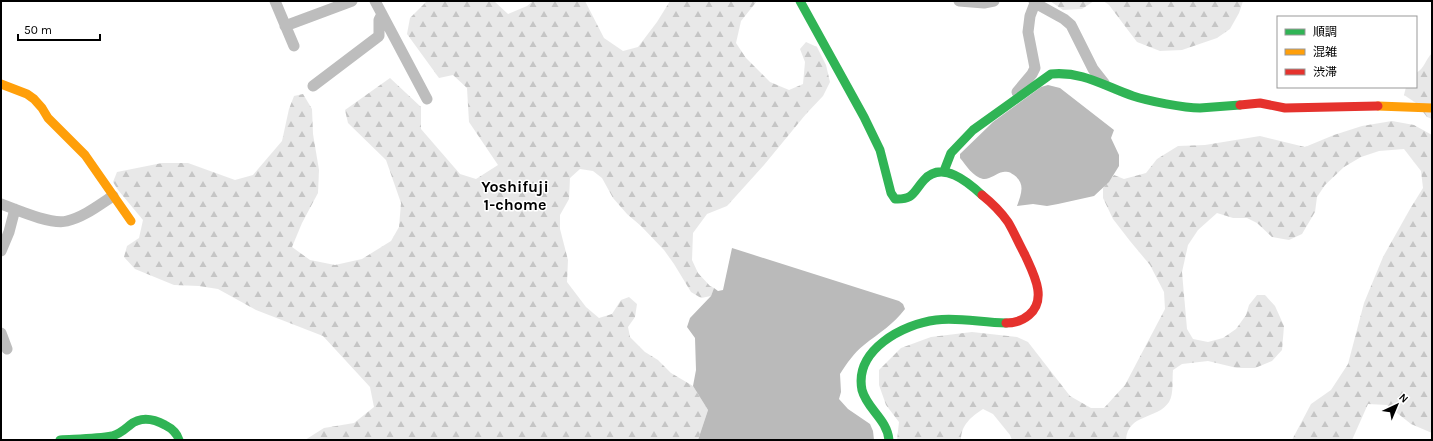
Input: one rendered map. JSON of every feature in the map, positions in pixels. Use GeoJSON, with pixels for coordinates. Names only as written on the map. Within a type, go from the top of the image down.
{"type":"FeatureCollection","features":[{"type":"Feature","properties":{"kind":"street"},"geometry":{"type":"LineString","coordinates":[[275,1],[294,46]]}},
{"type":"Feature","properties":{"kind":"street"},"geometry":{"type":"LineString","coordinates":[[285,26],[352,1]]}},
{"type":"Feature","properties":{"kind":"street"},"geometry":{"type":"LineString","coordinates":[[800,1],[880,150],[891,193],[895,199],[902,200],[910,198],[926,177],[935,172],[944,171],[961,179],[984,196],[1007,221],[1015,234],[1036,283],[1038,301],[1034,310],[1018,321],[1009,323],[958,321],[927,322],[905,329],[878,347],[870,355],[860,380],[862,392],[866,401],[886,426],[889,440]]}},
{"type":"Feature","properties":{"kind":"street"},"geometry":{"type":"LineString","coordinates":[[959,1],[984,3],[994,1]]}},
{"type":"Feature","properties":{"kind":"street"},"geometry":{"type":"LineString","coordinates":[[1011,102],[1013,96],[1032,74],[1035,68],[1028,32],[1034,2],[1064,19],[1071,25],[1093,69],[1104,84]]}},
{"type":"Feature","properties":{"kind":"street"},"geometry":{"type":"LineString","coordinates":[[313,86],[379,36],[380,6]]}},
{"type":"Feature","properties":{"kind":"street"},"geometry":{"type":"LineString","coordinates":[[380,6],[427,99]]}},
{"type":"Feature","properties":{"kind":"street"},"geometry":{"type":"LineString","coordinates":[[944,171],[950,152],[974,130],[1051,74],[1063,73],[1078,75],[1134,96],[1198,108],[1260,103],[1285,108],[1390,106],[1405,108],[1432,108]]}},
{"type":"Feature","properties":{"kind":"street"},"geometry":{"type":"LineString","coordinates":[[1,84],[27,94],[34,99],[48,118],[85,154],[130,221]]}},
{"type":"Feature","properties":{"kind":"street"},"geometry":{"type":"LineString","coordinates":[[1,204],[56,222],[66,222],[87,212],[113,196]]}},
{"type":"Feature","properties":{"kind":"street"},"geometry":{"type":"LineString","coordinates":[[1,251],[9,232],[15,209]]}},
{"type":"Feature","properties":{"kind":"street"},"geometry":{"type":"LineString","coordinates":[[1,333],[7,349]]}},
{"type":"Feature","properties":{"kind":"street"},"geometry":{"type":"LineString","coordinates":[[60,440],[112,436],[123,432],[135,422],[151,419],[169,427],[178,436],[179,440]]}},
{"type":"Feature","properties":{"kind":"green space"},"geometry":{"type":"Polygon","coordinates":[[[427,1],[494,1],[508,14],[527,6],[533,1],[585,1],[604,38],[623,51],[638,47],[657,22],[670,1],[757,1],[741,21],[736,43],[746,58],[770,82],[789,90],[803,84],[805,62],[800,49],[806,42],[817,47],[826,65],[830,82],[823,96],[727,206],[707,214],[693,233],[692,260],[698,273],[710,286],[714,288],[711,296],[701,298],[691,292],[664,250],[627,214],[613,198],[602,178],[593,171],[580,169],[570,178],[569,199],[560,215],[560,229],[568,260],[567,282],[586,307],[599,318],[612,314],[621,300],[629,297],[637,304],[635,317],[628,327],[630,337],[645,352],[658,360],[671,373],[693,386],[708,410],[698,440],[305,440],[324,428],[354,423],[374,407],[370,387],[323,336],[256,310],[218,289],[199,286],[174,285],[135,269],[124,257],[127,246],[139,238],[143,220],[113,182],[117,172],[162,163],[188,163],[235,180],[253,175],[282,141],[289,109],[294,96],[303,94],[312,109],[313,134],[319,170],[318,193],[302,223],[292,247],[310,260],[335,265],[362,259],[391,241],[399,227],[401,203],[386,160],[348,123],[345,110],[390,78],[421,107],[421,129],[460,174],[476,179],[498,165],[469,122],[467,88],[453,75],[439,78],[407,34],[410,18],[427,1]]]}},
{"type":"Feature","properties":{"kind":"green space"},"geometry":{"type":"Polygon","coordinates":[[[1050,1],[1094,1],[1082,9],[1063,10],[1050,1]]]}},
{"type":"Feature","properties":{"kind":"green space"},"geometry":{"type":"Polygon","coordinates":[[[1104,1],[1243,1],[1239,13],[1230,29],[1217,38],[1182,50],[1160,51],[1137,42],[1109,5],[1104,1]]]}},
{"type":"Feature","properties":{"kind":"green space"},"geometry":{"type":"Polygon","coordinates":[[[1432,53],[1432,119],[1427,117],[1416,103],[1404,95],[1406,88],[1417,88],[1417,72],[1421,69],[1432,53]]]}},
{"type":"Feature","properties":{"kind":"green space"},"geometry":{"type":"Polygon","coordinates":[[[1392,121],[1414,125],[1432,135],[1432,433],[1411,424],[1387,405],[1368,404],[1352,440],[1292,440],[1311,404],[1331,390],[1348,364],[1364,303],[1383,257],[1423,188],[1421,171],[1404,149],[1379,151],[1361,157],[1344,167],[1325,185],[1317,197],[1315,212],[1302,234],[1289,240],[1272,237],[1257,223],[1247,218],[1233,218],[1217,213],[1198,230],[1188,245],[1182,272],[1187,329],[1193,339],[1208,342],[1223,338],[1236,329],[1246,315],[1249,305],[1257,295],[1265,295],[1275,306],[1284,326],[1282,350],[1272,361],[1255,368],[1237,368],[1208,361],[1182,364],[1173,370],[1171,399],[1169,402],[1158,412],[1137,421],[1132,425],[1128,431],[1126,440],[1012,440],[1010,435],[993,414],[983,409],[974,415],[965,426],[961,435],[961,440],[897,440],[899,422],[886,405],[879,385],[879,370],[901,348],[931,337],[972,332],[1017,337],[1028,342],[1070,396],[1091,408],[1104,408],[1125,385],[1165,309],[1164,292],[1150,265],[1113,219],[1103,198],[1103,188],[1114,175],[1124,179],[1146,173],[1157,159],[1178,146],[1205,145],[1260,136],[1305,147],[1334,135],[1362,126],[1392,121]]]}},
{"type":"Feature","properties":{"kind":"shaded area"},"geometry":{"type":"Polygon","coordinates":[[[1048,85],[1060,88],[1114,130],[1111,138],[1119,155],[1119,166],[1109,182],[1094,196],[1047,206],[1033,204],[1017,206],[1022,189],[1018,178],[1009,172],[1005,172],[988,178],[979,178],[967,167],[960,158],[960,154],[993,122],[1041,87],[1048,85]]]}},
{"type":"Feature","properties":{"kind":"shaded area"},"geometry":{"type":"Polygon","coordinates":[[[732,248],[899,301],[903,304],[905,309],[901,314],[891,324],[857,351],[840,374],[841,392],[839,399],[848,409],[870,424],[873,431],[874,440],[698,440],[708,410],[693,386],[696,370],[695,338],[687,327],[690,318],[711,296],[714,288],[718,291],[723,290],[732,248]]]}},
{"type":"Feature","properties":{"kind":"traffic: fast"},"geometry":{"type":"LineString","coordinates":[[800,1],[864,117],[880,150],[891,193],[895,199],[910,197],[924,180],[931,174],[939,172],[954,175],[962,179],[982,195]]}},
{"type":"Feature","properties":{"kind":"traffic: fast"},"geometry":{"type":"LineString","coordinates":[[944,171],[951,153],[973,130],[1051,74],[1083,77],[1133,96],[1176,106],[1200,108],[1240,105]]}},
{"type":"Feature","properties":{"kind":"traffic: fast"},"geometry":{"type":"LineString","coordinates":[[889,440],[885,426],[868,403],[862,390],[862,376],[866,363],[873,351],[896,333],[909,327],[936,320],[953,319],[1006,323]]}},
{"type":"Feature","properties":{"kind":"traffic: fast"},"geometry":{"type":"LineString","coordinates":[[60,440],[112,436],[120,433],[134,422],[143,419],[161,423],[175,433],[179,440]]}},
{"type":"Feature","properties":{"kind":"traffic: slow"},"geometry":{"type":"LineString","coordinates":[[1,84],[27,94],[34,99],[48,118],[85,155],[131,221]]}},
{"type":"Feature","properties":{"kind":"traffic: slow"},"geometry":{"type":"LineString","coordinates":[[1378,106],[1432,108]]}},
{"type":"Feature","properties":{"kind":"traffic: jam"},"geometry":{"type":"LineString","coordinates":[[1240,105],[1260,103],[1285,108],[1378,106]]}},
{"type":"Feature","properties":{"kind":"traffic: jam"},"geometry":{"type":"LineString","coordinates":[[982,195],[1008,222],[1028,262],[1037,286],[1038,301],[1035,309],[1024,319],[1006,323]]}},
{"type":"Feature","properties":{"kind":"district","name":"Yoshifuji 1-chome"},"geometry":{"type":"Point","coordinates":[515,195]}}]}
